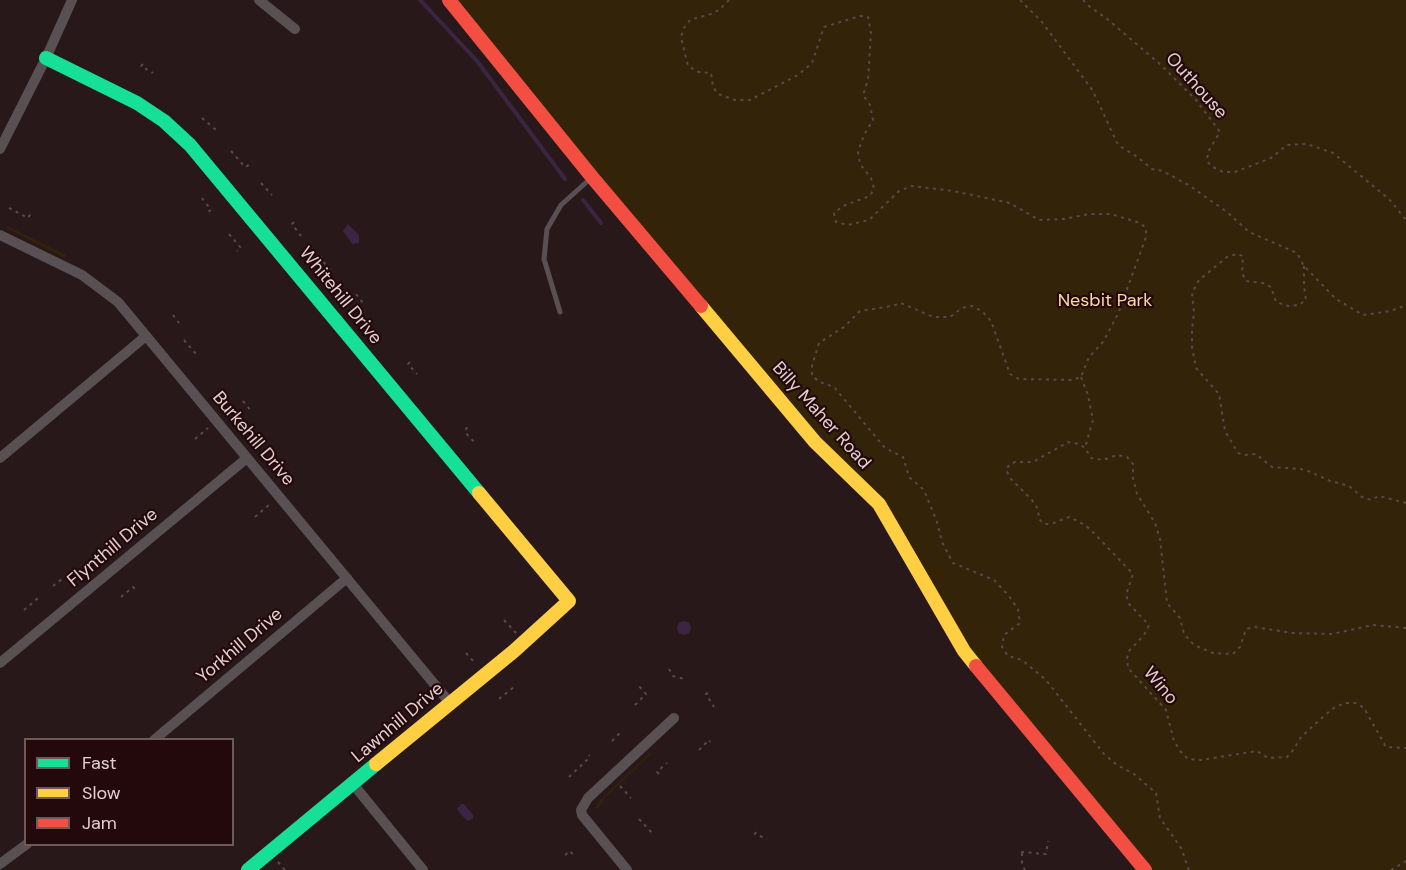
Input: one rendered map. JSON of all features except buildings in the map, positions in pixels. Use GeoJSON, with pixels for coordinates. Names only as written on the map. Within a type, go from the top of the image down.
{"type":"FeatureCollection","features":[{"type":"Feature","properties":{"kind":"street"},"geometry":{"type":"LineString","coordinates":[[0,149],[46,58],[72,0]]}},
{"type":"Feature","properties":{"kind":"street"},"geometry":{"type":"LineString","coordinates":[[259,0],[295,29]]}},
{"type":"Feature","properties":{"kind":"street","name":"Billy Maher Road"},"geometry":{"type":"LineString","coordinates":[[449,0],[592,177],[815,442],[879,504],[964,651],[1145,870]]}},
{"type":"Feature","properties":{"kind":"street","name":"Whitehill Drive"},"geometry":{"type":"LineString","coordinates":[[46,58],[137,103],[164,121],[190,145],[568,601]]}},
{"type":"Feature","properties":{"kind":"street","name":"Burkehill Drive"},"geometry":{"type":"LineString","coordinates":[[0,235],[95,284],[118,302],[450,703]]}},
{"type":"Feature","properties":{"kind":"street"},"geometry":{"type":"LineString","coordinates":[[0,458],[146,336]]}},
{"type":"Feature","properties":{"kind":"street","name":"Flynthill Drive"},"geometry":{"type":"LineString","coordinates":[[0,663],[247,458]]}},
{"type":"Feature","properties":{"kind":"street","name":"Yorkhill Drive"},"geometry":{"type":"LineString","coordinates":[[156,738],[347,578]]}},
{"type":"Feature","properties":{"kind":"street","name":"Lawnhill Drive"},"geometry":{"type":"LineString","coordinates":[[248,870],[514,651],[568,601]]}},
{"type":"Feature","properties":{"kind":"street"},"geometry":{"type":"LineString","coordinates":[[627,870],[582,815],[581,810],[588,798],[674,718]]}},
{"type":"Feature","properties":{"kind":"street"},"geometry":{"type":"LineString","coordinates":[[353,784],[423,870]]}},
{"type":"Feature","properties":{"kind":"street"},"geometry":{"type":"LineString","coordinates":[[0,864],[24,846]]}},
{"type":"Feature","properties":{"kind":"lane"},"geometry":{"type":"LineString","coordinates":[[560,312],[544,259],[547,229],[561,206],[592,177]]}},
{"type":"Feature","properties":{"kind":"path"},"geometry":{"type":"LineString","coordinates":[[729,0],[719,10],[690,20],[681,37],[688,66],[699,72],[711,73],[713,87],[718,94],[735,100],[750,100],[798,75],[812,63],[824,27],[860,16],[868,16],[871,33],[868,80],[863,95],[870,105],[873,120],[858,152],[860,164],[871,178],[874,188],[870,196],[843,206],[834,213],[836,222],[848,225],[869,220],[899,191],[912,186],[953,191],[1010,203],[1039,219],[1065,219],[1089,214],[1111,214],[1140,223],[1146,228],[1146,237],[1118,314],[1103,342],[1089,357],[1082,377],[1093,420],[1085,448],[1091,458],[1103,460],[1117,455],[1126,457],[1132,464],[1137,494],[1155,523],[1160,539],[1167,603],[1180,618],[1184,634],[1194,645],[1213,653],[1233,654],[1240,647],[1246,629],[1254,627],[1293,633],[1332,634],[1373,625],[1406,628]]}},
{"type":"Feature","properties":{"kind":"path"},"geometry":{"type":"LineString","coordinates":[[1020,0],[1042,22],[1093,91],[1118,145],[1152,169],[1162,171],[1190,186],[1249,231],[1297,253],[1304,266],[1336,299],[1363,315],[1391,311],[1406,305]]}},
{"type":"Feature","properties":{"kind":"path","name":"Outhouse"},"geometry":{"type":"LineString","coordinates":[[1083,0],[1089,8],[1106,18],[1161,65],[1196,100],[1220,132],[1208,152],[1207,161],[1212,166],[1223,171],[1235,172],[1271,158],[1287,145],[1307,144],[1333,153],[1389,199],[1406,220]]}},
{"type":"Feature","properties":{"kind":"path"},"geometry":{"type":"LineString","coordinates":[[143,64],[141,66],[153,73]]}},
{"type":"Feature","properties":{"kind":"path"},"geometry":{"type":"LineString","coordinates":[[202,118],[216,130]]}},
{"type":"Feature","properties":{"kind":"path"},"geometry":{"type":"LineString","coordinates":[[231,151],[245,167],[249,165]]}},
{"type":"Feature","properties":{"kind":"path"},"geometry":{"type":"LineString","coordinates":[[261,183],[272,195]]}},
{"type":"Feature","properties":{"kind":"path"},"geometry":{"type":"LineString","coordinates":[[202,198],[211,210],[208,212]]}},
{"type":"Feature","properties":{"kind":"path"},"geometry":{"type":"LineString","coordinates":[[9,208],[28,218],[31,213]]}},
{"type":"Feature","properties":{"kind":"path"},"geometry":{"type":"LineString","coordinates":[[294,222],[292,224],[301,236]]}},
{"type":"Feature","properties":{"kind":"path"},"geometry":{"type":"LineString","coordinates":[[229,234],[241,248],[237,251]]}},
{"type":"Feature","properties":{"kind":"path"},"geometry":{"type":"LineString","coordinates":[[1304,266],[1306,300],[1299,305],[1288,306],[1276,302],[1271,287],[1263,283],[1246,281],[1242,273],[1243,256],[1237,254],[1227,257],[1199,280],[1192,293],[1194,313],[1192,347],[1196,368],[1219,394],[1225,431],[1238,453],[1256,454],[1272,467],[1311,472],[1330,481],[1349,486],[1362,497],[1371,500],[1379,496],[1406,503]]}},
{"type":"Feature","properties":{"kind":"path"},"geometry":{"type":"LineString","coordinates":[[322,257],[320,258],[331,271]]}},
{"type":"Feature","properties":{"kind":"path"},"geometry":{"type":"LineString","coordinates":[[356,294],[363,303]]}},
{"type":"Feature","properties":{"kind":"path"},"geometry":{"type":"LineString","coordinates":[[1082,377],[1072,380],[1019,379],[1010,374],[991,321],[983,312],[972,306],[962,308],[950,317],[933,316],[901,303],[860,311],[844,327],[819,343],[812,366],[812,376],[834,387],[885,448],[903,458],[909,477],[924,490],[938,522],[942,542],[953,563],[994,580],[1009,596],[1018,609],[1020,622],[1004,635],[1002,646],[1008,656],[1022,660],[1046,680],[1104,754],[1117,765],[1134,774],[1156,793],[1160,818],[1181,848],[1190,870]]}},
{"type":"Feature","properties":{"kind":"path"},"geometry":{"type":"LineString","coordinates":[[173,315],[179,322]]}},
{"type":"Feature","properties":{"kind":"path"},"geometry":{"type":"LineString","coordinates":[[184,340],[196,354],[198,353]]}},
{"type":"Feature","properties":{"kind":"path"},"geometry":{"type":"LineString","coordinates":[[410,362],[408,364],[417,374]]}},
{"type":"Feature","properties":{"kind":"path"},"geometry":{"type":"LineString","coordinates":[[243,401],[252,412]]}},
{"type":"Feature","properties":{"kind":"path"},"geometry":{"type":"LineString","coordinates":[[467,427],[465,432],[476,444]]}},
{"type":"Feature","properties":{"kind":"path"},"geometry":{"type":"LineString","coordinates":[[195,439],[208,428]]}},
{"type":"Feature","properties":{"kind":"path","name":"Wino"},"geometry":{"type":"LineString","coordinates":[[1085,448],[1068,442],[1033,462],[1015,462],[1006,470],[1011,479],[1032,500],[1038,509],[1039,519],[1044,524],[1051,524],[1069,517],[1078,521],[1090,529],[1133,574],[1126,595],[1130,604],[1149,625],[1144,635],[1129,651],[1128,668],[1166,710],[1174,741],[1188,759],[1201,760],[1257,751],[1268,758],[1287,757],[1300,737],[1335,707],[1356,703],[1370,716],[1386,747],[1406,748]]}},
{"type":"Feature","properties":{"kind":"path"},"geometry":{"type":"LineString","coordinates":[[255,517],[270,504]]}},
{"type":"Feature","properties":{"kind":"path"},"geometry":{"type":"LineString","coordinates":[[53,586],[67,575],[64,572]]}},
{"type":"Feature","properties":{"kind":"path"},"geometry":{"type":"LineString","coordinates":[[121,597],[133,587],[135,589]]}},
{"type":"Feature","properties":{"kind":"path"},"geometry":{"type":"LineString","coordinates":[[24,609],[38,598]]}},
{"type":"Feature","properties":{"kind":"path"},"geometry":{"type":"LineString","coordinates":[[504,620],[516,633]]}},
{"type":"Feature","properties":{"kind":"path"},"geometry":{"type":"LineString","coordinates":[[466,653],[477,666]]}},
{"type":"Feature","properties":{"kind":"path"},"geometry":{"type":"LineString","coordinates":[[669,669],[673,676],[684,679]]}},
{"type":"Feature","properties":{"kind":"path"},"geometry":{"type":"LineString","coordinates":[[635,705],[646,694],[639,686]]}},
{"type":"Feature","properties":{"kind":"path"},"geometry":{"type":"LineString","coordinates":[[500,699],[514,687],[515,689]]}},
{"type":"Feature","properties":{"kind":"path"},"geometry":{"type":"LineString","coordinates":[[708,693],[706,694],[714,707]]}},
{"type":"Feature","properties":{"kind":"path"},"geometry":{"type":"LineString","coordinates":[[612,741],[620,730]]}},
{"type":"Feature","properties":{"kind":"path"},"geometry":{"type":"LineString","coordinates":[[699,750],[709,740],[710,742]]}},
{"type":"Feature","properties":{"kind":"path"},"geometry":{"type":"LineString","coordinates":[[569,777],[590,757],[589,755]]}},
{"type":"Feature","properties":{"kind":"path"},"geometry":{"type":"LineString","coordinates":[[659,774],[657,772],[667,763]]}},
{"type":"Feature","properties":{"kind":"path"},"geometry":{"type":"LineString","coordinates":[[620,786],[631,798]]}},
{"type":"Feature","properties":{"kind":"path"},"geometry":{"type":"LineString","coordinates":[[639,819],[653,834]]}},
{"type":"Feature","properties":{"kind":"path"},"geometry":{"type":"LineString","coordinates":[[756,832],[755,834],[767,839]]}},
{"type":"Feature","properties":{"kind":"path"},"geometry":{"type":"LineString","coordinates":[[1025,870],[1021,861],[1021,852],[1046,854],[1048,841]]}},
{"type":"Feature","properties":{"kind":"path"},"geometry":{"type":"LineString","coordinates":[[565,855],[570,851],[575,857]]}},
{"type":"Feature","properties":{"kind":"path"},"geometry":{"type":"LineString","coordinates":[[1391,870],[1406,861]]}},
{"type":"Feature","properties":{"kind":"path"},"geometry":{"type":"LineString","coordinates":[[278,862],[285,870]]}},
{"type":"Feature","properties":{"kind":"green space","name":"Nesbit Park"},"geometry":{"type":"Polygon","coordinates":[[[445,0],[1406,0],[1406,870],[1143,870],[957,638],[886,513],[803,420],[445,0]]]}},
{"type":"Feature","properties":{"kind":"green space"},"geometry":{"type":"Polygon","coordinates":[[[7,226],[66,255],[65,258],[6,228],[7,226]]]}},
{"type":"Feature","properties":{"kind":"green space"},"geometry":{"type":"Polygon","coordinates":[[[650,753],[604,799],[599,808],[596,808],[600,800],[650,753]]]}},
{"type":"Feature","properties":{"kind":"shaded area"},"geometry":{"type":"Polygon","coordinates":[[[348,224],[359,235],[359,243],[352,244],[343,231],[348,224]]]}},
{"type":"Feature","properties":{"kind":"shaded area"},"geometry":{"type":"Polygon","coordinates":[[[681,621],[687,621],[691,628],[687,635],[681,635],[677,631],[677,625],[681,621]]]}},
{"type":"Feature","properties":{"kind":"shaded area"},"geometry":{"type":"Polygon","coordinates":[[[464,804],[473,815],[469,821],[457,809],[464,804]]]}},
{"type":"Feature","properties":{"kind":"waterway"},"geometry":{"type":"LineString","coordinates":[[420,0],[477,61],[565,179]]}},
{"type":"Feature","properties":{"kind":"waterway"},"geometry":{"type":"LineString","coordinates":[[583,200],[601,223]]}},
{"type":"Feature","properties":{"kind":"traffic: fast"},"geometry":{"type":"LineString","coordinates":[[46,58],[137,103],[164,121],[190,145],[479,493]]}},
{"type":"Feature","properties":{"kind":"traffic: fast"},"geometry":{"type":"LineString","coordinates":[[248,870],[376,764]]}},
{"type":"Feature","properties":{"kind":"traffic: slow"},"geometry":{"type":"LineString","coordinates":[[701,306],[815,442],[879,504],[964,651],[976,666]]}},
{"type":"Feature","properties":{"kind":"traffic: slow"},"geometry":{"type":"LineString","coordinates":[[376,764],[514,651],[569,601],[479,493]]}},
{"type":"Feature","properties":{"kind":"traffic: jam"},"geometry":{"type":"LineString","coordinates":[[449,0],[592,177],[701,306]]}},
{"type":"Feature","properties":{"kind":"traffic: jam"},"geometry":{"type":"LineString","coordinates":[[976,666],[1145,870]]}}]}
